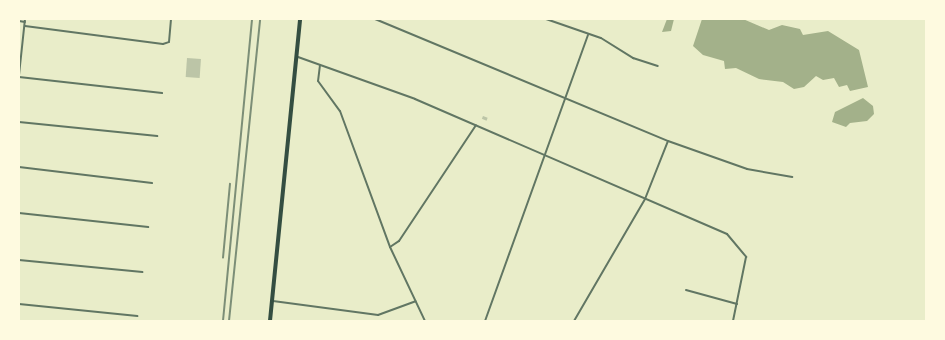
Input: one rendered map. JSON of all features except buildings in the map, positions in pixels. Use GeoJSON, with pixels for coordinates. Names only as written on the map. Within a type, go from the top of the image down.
{"type":"FeatureCollection","features":[{"type":"Feature","properties":{"kind":"main road"},"geometry":{"type":"LineString","coordinates":[[270,321],[298,57],[300,19]]}},
{"type":"Feature","properties":{"kind":"street"},"geometry":{"type":"LineString","coordinates":[[24,26],[169,42],[171,19]]}},
{"type":"Feature","properties":{"kind":"street"},"geometry":{"type":"LineString","coordinates":[[376,19],[668,140],[748,169],[792,177]]}},
{"type":"Feature","properties":{"kind":"street"},"geometry":{"type":"LineString","coordinates":[[546,19],[588,35],[658,66]]}},
{"type":"Feature","properties":{"kind":"street"},"geometry":{"type":"LineString","coordinates":[[19,21],[25,20],[19,76],[162,93]]}},
{"type":"Feature","properties":{"kind":"street"},"geometry":{"type":"LineString","coordinates":[[485,321],[588,35]]}},
{"type":"Feature","properties":{"kind":"street"},"geometry":{"type":"LineString","coordinates":[[298,57],[415,99],[718,230],[743,250],[746,267],[733,321]]}},
{"type":"Feature","properties":{"kind":"street"},"geometry":{"type":"LineString","coordinates":[[320,65],[318,81],[340,111],[390,247],[425,321]]}},
{"type":"Feature","properties":{"kind":"street"},"geometry":{"type":"LineString","coordinates":[[19,122],[157,136]]}},
{"type":"Feature","properties":{"kind":"street"},"geometry":{"type":"LineString","coordinates":[[390,247],[399,241],[476,125]]}},
{"type":"Feature","properties":{"kind":"street"},"geometry":{"type":"LineString","coordinates":[[574,321],[645,199],[668,140]]}},
{"type":"Feature","properties":{"kind":"street"},"geometry":{"type":"LineString","coordinates":[[19,167],[152,183]]}},
{"type":"Feature","properties":{"kind":"street"},"geometry":{"type":"LineString","coordinates":[[19,213],[148,227]]}},
{"type":"Feature","properties":{"kind":"street"},"geometry":{"type":"LineString","coordinates":[[19,260],[142,272]]}},
{"type":"Feature","properties":{"kind":"street"},"geometry":{"type":"LineString","coordinates":[[686,290],[738,304]]}},
{"type":"Feature","properties":{"kind":"street"},"geometry":{"type":"LineString","coordinates":[[273,301],[378,315],[416,301]]}},
{"type":"Feature","properties":{"kind":"street"},"geometry":{"type":"LineString","coordinates":[[19,304],[137,316]]}},
{"type":"Feature","properties":{"kind":"shaded area"},"geometry":{"type":"Polygon","coordinates":[[[667,19],[674,19],[671,31],[662,32],[667,19]]]}},
{"type":"Feature","properties":{"kind":"shaded area"},"geometry":{"type":"Polygon","coordinates":[[[702,19],[743,19],[769,30],[782,25],[800,29],[803,35],[828,31],[859,50],[868,87],[850,91],[847,85],[839,87],[834,78],[823,80],[816,76],[804,87],[794,89],[783,82],[759,79],[736,68],[725,69],[724,61],[703,55],[693,46],[702,19]]]}},
{"type":"Feature","properties":{"kind":"shaded area"},"geometry":{"type":"Polygon","coordinates":[[[863,98],[873,106],[874,114],[867,121],[850,123],[846,127],[832,122],[835,112],[863,98]]]}},
{"type":"Feature","properties":{"kind":"railway"},"geometry":{"type":"LineString","coordinates":[[223,321],[252,19]]}},
{"type":"Feature","properties":{"kind":"railway"},"geometry":{"type":"LineString","coordinates":[[229,321],[260,19]]}},
{"type":"Feature","properties":{"kind":"railway"},"geometry":{"type":"LineString","coordinates":[[223,258],[230,184]]}}]}
